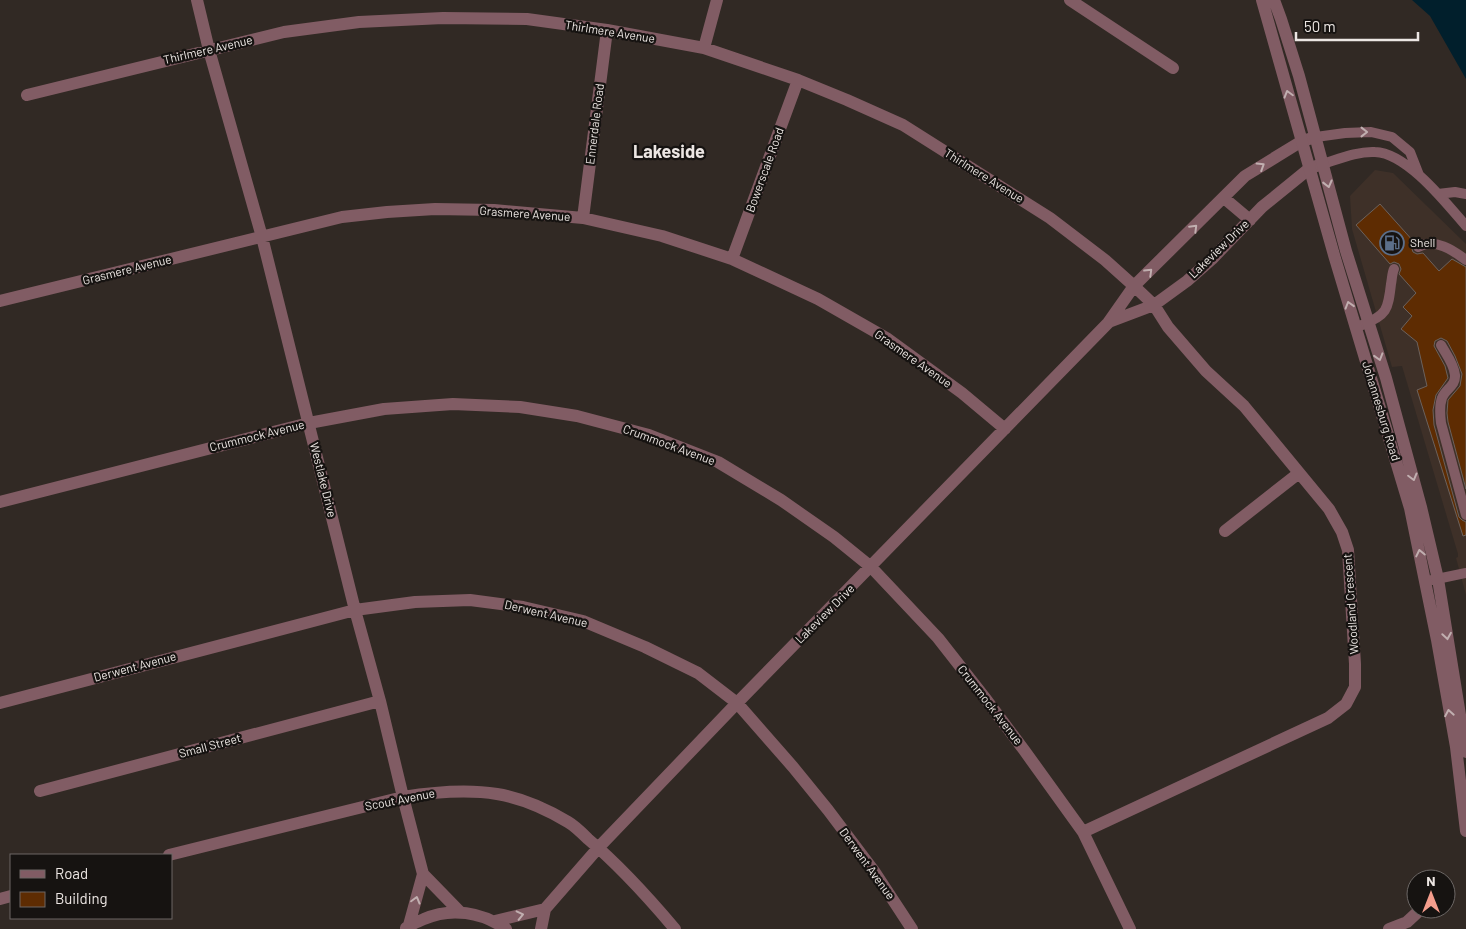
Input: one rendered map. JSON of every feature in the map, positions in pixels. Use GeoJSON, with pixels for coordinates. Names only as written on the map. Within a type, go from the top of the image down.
{"type":"FeatureCollection","features":[{"type":"Feature","properties":{"kind":"street","name":"Westlake Drive"},"geometry":{"type":"LineString","coordinates":[[197,0],[209,50],[262,237],[423,874],[460,912]]}},
{"type":"Feature","properties":{"kind":"street"},"geometry":{"type":"LineString","coordinates":[[704,48],[717,0]]}},
{"type":"Feature","properties":{"kind":"street"},"geometry":{"type":"LineString","coordinates":[[1070,0],[1173,68]]}},
{"type":"Feature","properties":{"kind":"street","name":"Johannesburg Road"},"geometry":{"type":"LineString","coordinates":[[1262,0],[1334,255],[1432,580],[1466,831]]}},
{"type":"Feature","properties":{"kind":"street","name":"Johannesburg Road"},"geometry":{"type":"LineString","coordinates":[[1274,0],[1316,137],[1346,251],[1401,430],[1466,752]]}},
{"type":"Feature","properties":{"kind":"street","name":"Thirlmere Avenue"},"geometry":{"type":"LineString","coordinates":[[27,95],[284,32],[359,22],[443,18],[527,19],[607,30],[704,48],[798,80],[903,125],[1050,218],[1105,260],[1134,286]]}},
{"type":"Feature","properties":{"kind":"street","name":"Ennerdale Road"},"geometry":{"type":"LineString","coordinates":[[583,218],[607,30]]}},
{"type":"Feature","properties":{"kind":"street","name":"Bowerscale Road"},"geometry":{"type":"LineString","coordinates":[[732,259],[798,80]]}},
{"type":"Feature","properties":{"kind":"street","name":"Lakeview Drive"},"geometry":{"type":"LineString","coordinates":[[541,929],[545,909],[598,847],[1108,323],[1134,286],[1246,176],[1302,141],[1316,137]]}},
{"type":"Feature","properties":{"kind":"street","name":"Lakeview Drive"},"geometry":{"type":"LineString","coordinates":[[1108,323],[1154,305],[1187,281],[1212,259],[1262,207],[1310,168],[1323,164]]}},
{"type":"Feature","properties":{"kind":"street"},"geometry":{"type":"LineString","coordinates":[[1224,198],[1250,220]]}},
{"type":"Feature","properties":{"kind":"street","name":"Grasmere Avenue"},"geometry":{"type":"LineString","coordinates":[[0,301],[342,217],[387,212],[494,210],[583,218],[662,236],[732,259],[818,299],[888,339],[962,393],[1005,428]]}},
{"type":"Feature","properties":{"kind":"street","name":"Woodland Crescent"},"geometry":{"type":"LineString","coordinates":[[1083,832],[1328,718],[1346,704],[1354,687],[1348,550],[1342,532],[1329,509],[1273,440],[1244,406],[1206,371],[1168,327],[1154,305],[1134,286]]}},
{"type":"Feature","properties":{"kind":"street","name":"Crummock Avenue"},"geometry":{"type":"LineString","coordinates":[[0,502],[309,423],[384,409],[453,404],[520,407],[576,416],[649,435],[718,462],[781,500],[834,537],[871,567],[938,638],[985,698],[1083,832],[1130,929]]}},
{"type":"Feature","properties":{"kind":"street"},"geometry":{"type":"LineString","coordinates":[[1225,531],[1299,473]]}},
{"type":"Feature","properties":{"kind":"street","name":"Derwent Avenue"},"geometry":{"type":"LineString","coordinates":[[0,702],[355,610],[415,602],[470,600],[524,607],[583,621],[646,646],[698,672],[737,703],[793,766],[828,810],[874,871],[912,929]]}},
{"type":"Feature","properties":{"kind":"street","name":"Small Street"},"geometry":{"type":"LineString","coordinates":[[40,791],[380,701]]}},
{"type":"Feature","properties":{"kind":"street","name":"Scout Avenue"},"geometry":{"type":"LineString","coordinates":[[172,855],[403,797],[467,791],[498,794],[534,805],[569,822],[598,847],[641,890],[675,929]]}},
{"type":"Feature","properties":{"kind":"street","name":"Westlake Drive"},"geometry":{"type":"LineString","coordinates":[[407,927],[423,874]]}},
{"type":"Feature","properties":{"kind":"street"},"geometry":{"type":"LineString","coordinates":[[495,921],[545,909]]}},
{"type":"Feature","properties":{"kind":"street"},"geometry":{"type":"LineString","coordinates":[[407,927],[434,915],[460,912],[478,915],[495,921],[506,929]]}},
{"type":"Feature","properties":{"kind":"street"},"geometry":{"type":"LineString","coordinates":[[1390,929],[1410,919]]}},
{"type":"Feature","properties":{"kind":"lane"},"geometry":{"type":"LineString","coordinates":[[1316,137],[1371,132],[1392,137],[1410,152],[1419,176]]}},
{"type":"Feature","properties":{"kind":"lane"},"geometry":{"type":"LineString","coordinates":[[1323,164],[1348,155],[1376,152],[1400,159],[1438,194],[1466,226]]}},
{"type":"Feature","properties":{"kind":"lane"},"geometry":{"type":"LineString","coordinates":[[1438,194],[1455,192],[1466,194]]}},
{"type":"Feature","properties":{"kind":"lane"},"geometry":{"type":"LineString","coordinates":[[1418,247],[1430,244],[1444,246],[1466,260]]}},
{"type":"Feature","properties":{"kind":"lane"},"geometry":{"type":"LineString","coordinates":[[1356,328],[1379,318],[1385,311],[1390,298],[1394,268]]}},
{"type":"Feature","properties":{"kind":"lane"},"geometry":{"type":"LineString","coordinates":[[1441,345],[1455,376],[1453,385],[1442,397],[1440,408],[1441,423],[1466,516]]}},
{"type":"Feature","properties":{"kind":"lane"},"geometry":{"type":"LineString","coordinates":[[1432,580],[1466,573]]}},
{"type":"Feature","properties":{"kind":"shaded area"},"geometry":{"type":"Polygon","coordinates":[[[1375,170],[1393,173],[1466,244],[1466,595],[1456,558],[1458,554],[1402,366],[1392,367],[1352,229],[1350,196],[1375,170]]]}},
{"type":"Feature","properties":{"kind":"water"},"geometry":{"type":"Polygon","coordinates":[[[1412,0],[1466,0],[1466,79],[1430,16],[1412,0]]]}},
{"type":"Feature","properties":{"kind":"building"},"geometry":{"type":"Polygon","coordinates":[[[1380,204],[1414,242],[1411,246],[1413,252],[1417,254],[1423,253],[1439,271],[1452,259],[1466,267],[1466,489],[1447,413],[1448,400],[1460,386],[1462,374],[1447,341],[1441,338],[1435,341],[1434,346],[1445,366],[1448,378],[1436,395],[1433,410],[1434,425],[1459,517],[1466,522],[1466,535],[1463,536],[1417,390],[1427,386],[1417,342],[1401,329],[1412,316],[1403,307],[1416,293],[1399,274],[1401,269],[1399,264],[1394,262],[1390,264],[1356,225],[1380,204]]]}},
{"type":"Feature","properties":{"kind":"place","name":"Shell"},"geometry":{"type":"Point","coordinates":[1392,243]}},
{"type":"Feature","properties":{"kind":"district","name":"Lakeside"},"geometry":{"type":"Point","coordinates":[669,152]}}]}
